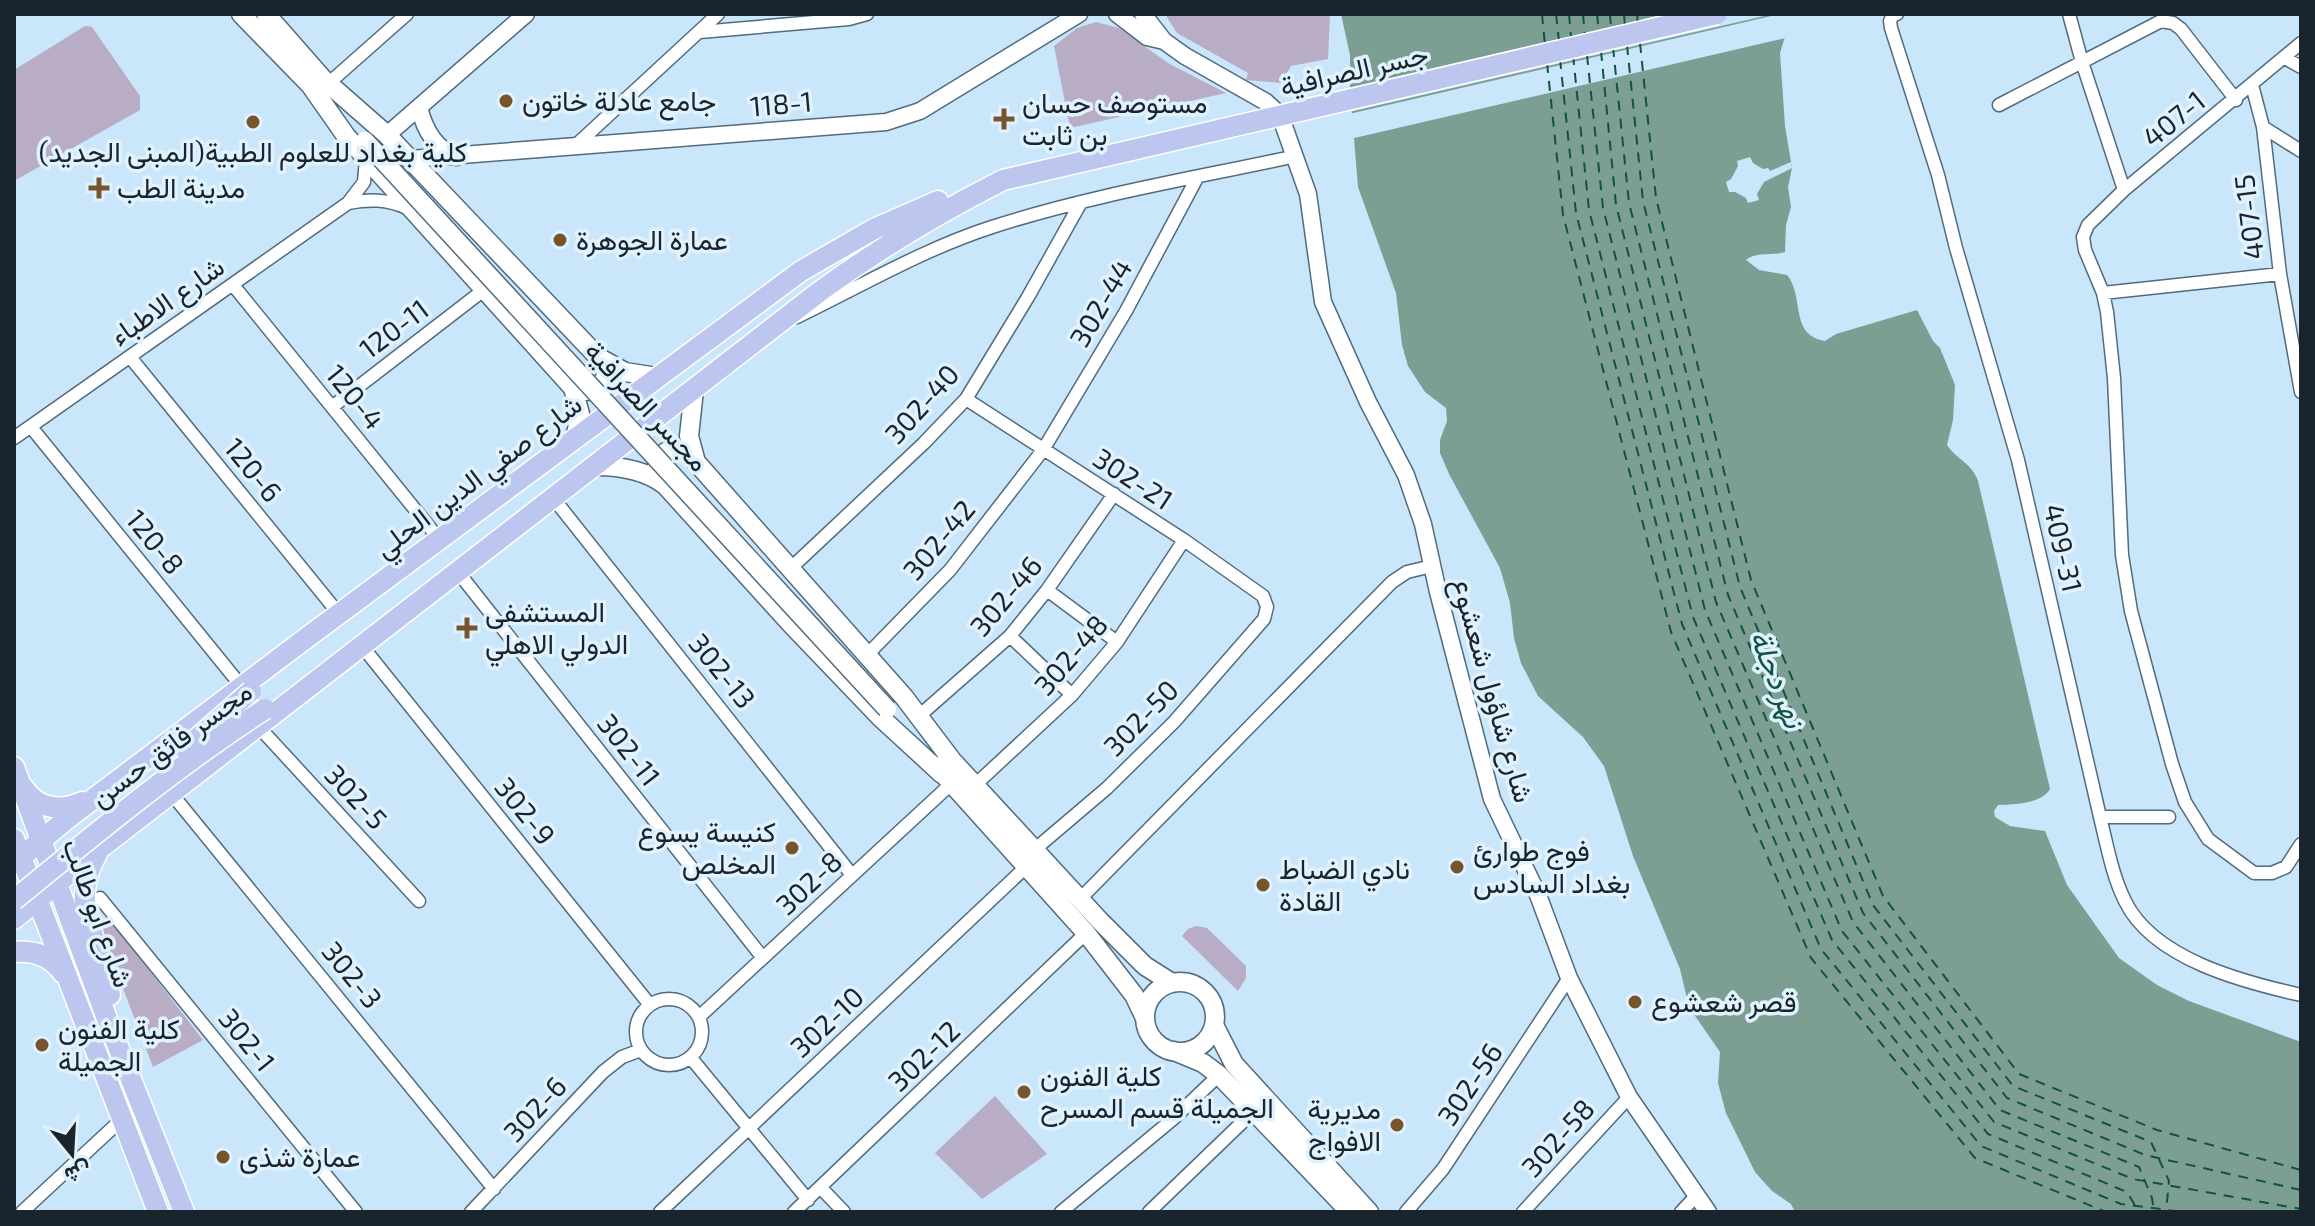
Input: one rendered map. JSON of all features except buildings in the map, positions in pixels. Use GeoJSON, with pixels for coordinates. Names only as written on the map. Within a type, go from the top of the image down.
{"type":"FeatureCollection","features":[{"type":"Feature","properties":{"kind":"main road"},"geometry":{"type":"LineString","coordinates":[[241,14],[321,82]]}},
{"type":"Feature","properties":{"kind":"main road"},"geometry":{"type":"LineString","coordinates":[[266,14],[372,143],[412,210],[573,388],[580,414],[575,440]]}},
{"type":"Feature","properties":{"kind":"main road","name":"جسر الصرافية"},"geometry":{"type":"LineString","coordinates":[[1003,180],[1717,14]]}},
{"type":"Feature","properties":{"kind":"main road"},"geometry":{"type":"LineString","coordinates":[[372,143],[410,159],[536,294],[607,362],[636,375],[657,377]]}},
{"type":"Feature","properties":{"kind":"main road","name":"مجسر الصرافية"},"geometry":{"type":"LineString","coordinates":[[372,143],[891,706],[949,774]]}},
{"type":"Feature","properties":{"kind":"main road"},"geometry":{"type":"LineString","coordinates":[[362,646],[819,292],[877,250],[926,220],[1003,180]]}},
{"type":"Feature","properties":{"kind":"main road","name":"شارع صفي الدين الحلي"},"geometry":{"type":"LineString","coordinates":[[305,639],[801,271],[874,229],[938,201],[1003,180]]}},
{"type":"Feature","properties":{"kind":"main road"},"geometry":{"type":"LineString","coordinates":[[573,388],[583,392],[598,387],[605,379],[607,362]]}},
{"type":"Feature","properties":{"kind":"main road"},"geometry":{"type":"LineString","coordinates":[[694,390],[689,436],[692,454],[702,470],[919,716],[949,774],[975,785],[1126,982],[1154,1040],[1163,1047],[1203,1063],[1219,1075],[1350,1212]]}},
{"type":"Feature","properties":{"kind":"main road"},"geometry":{"type":"LineString","coordinates":[[658,479],[657,463],[663,454],[677,448],[692,454]]}},
{"type":"Feature","properties":{"kind":"main road"},"geometry":{"type":"LineString","coordinates":[[596,466],[628,469],[658,479],[880,717],[949,774],[1031,858],[1080,899],[1145,966],[1172,983]]}},
{"type":"Feature","properties":{"kind":"main road","name":"مجسر فائق حسن"},"geometry":{"type":"LineString","coordinates":[[14,883],[206,733],[247,689],[305,639]]}},
{"type":"Feature","properties":{"kind":"main road","name":"مجسر فائق حسن"},"geometry":{"type":"LineString","coordinates":[[14,900],[214,744],[261,718],[362,646]]}},
{"type":"Feature","properties":{"kind":"main road"},"geometry":{"type":"LineString","coordinates":[[16,853],[41,840],[103,791],[247,689]]}},
{"type":"Feature","properties":{"kind":"main road"},"geometry":{"type":"LineString","coordinates":[[14,919],[261,718]]}},
{"type":"Feature","properties":{"kind":"main road"},"geometry":{"type":"LineString","coordinates":[[17,776],[33,799],[50,808],[70,807],[103,791]]}},
{"type":"Feature","properties":{"kind":"main road","name":"شارع ابو طالب"},"geometry":{"type":"LineString","coordinates":[[17,776],[107,1019],[184,1212]]}},
{"type":"Feature","properties":{"kind":"main road"},"geometry":{"type":"LineString","coordinates":[[68,818],[64,828],[68,845],[82,854],[100,848]]}},
{"type":"Feature","properties":{"kind":"main road"},"geometry":{"type":"LineString","coordinates":[[100,848],[87,875],[84,897],[87,918],[109,986],[111,1002],[107,1019]]}},
{"type":"Feature","properties":{"kind":"main road","name":"شارع ابو طالب"},"geometry":{"type":"LineString","coordinates":[[16,853],[38,900],[158,1212]]}},
{"type":"Feature","properties":{"kind":"main road"},"geometry":{"type":"LineString","coordinates":[[14,892],[19,904],[14,919]]}},
{"type":"Feature","properties":{"kind":"main road"},"geometry":{"type":"LineString","coordinates":[[14,952],[43,955],[58,967],[68,981]]}},
{"type":"Feature","properties":{"kind":"main road"},"geometry":{"type":"LineString","coordinates":[[1145,1018],[1152,996],[1172,983],[1183,982],[1203,991],[1214,1010],[1214,1025],[1210,1034],[1195,1048],[1174,1051]]}},
{"type":"Feature","properties":{"kind":"main road"},"geometry":{"type":"LineString","coordinates":[[1214,1025],[1234,1064],[1369,1212]]}},
{"type":"Feature","properties":{"kind":"street"},"geometry":{"type":"LineString","coordinates":[[321,82],[407,14]]}},
{"type":"Feature","properties":{"kind":"street"},"geometry":{"type":"LineString","coordinates":[[348,203],[364,182],[372,143],[419,107],[526,14]]}},
{"type":"Feature","properties":{"kind":"street"},"geometry":{"type":"LineString","coordinates":[[574,147],[718,14]]}},
{"type":"Feature","properties":{"kind":"street"},"geometry":{"type":"LineString","coordinates":[[699,32],[849,19],[867,14]]}},
{"type":"Feature","properties":{"kind":"street"},"geometry":{"type":"LineString","coordinates":[[1117,14],[1124,14]]}},
{"type":"Feature","properties":{"kind":"street","name":"شارع شاؤول شعشوع"},"geometry":{"type":"LineString","coordinates":[[1117,14],[1147,37],[1164,41],[1270,104],[1280,115],[1308,194],[1323,302],[1368,402],[1406,475],[1423,524],[1492,799],[1538,895],[1569,978],[1629,1097],[1708,1212]]}},
{"type":"Feature","properties":{"kind":"street"},"geometry":{"type":"LineString","coordinates":[[1143,14],[1164,41]]}},
{"type":"Feature","properties":{"kind":"street","name":"409-31"},"geometry":{"type":"LineString","coordinates":[[1897,14],[1890,21],[1891,28],[1938,175],[2018,460],[2100,817],[2125,903],[2164,945],[2202,966],[2301,995]]}},
{"type":"Feature","properties":{"kind":"street"},"geometry":{"type":"LineString","coordinates":[[2069,14],[2124,190]]}},
{"type":"Feature","properties":{"kind":"street","name":"118-1"},"geometry":{"type":"LineString","coordinates":[[410,159],[886,122],[920,111],[1073,16]]}},
{"type":"Feature","properties":{"kind":"street"},"geometry":{"type":"LineString","coordinates":[[1999,105],[2161,21],[2173,23],[2181,29],[2236,100]]}},
{"type":"Feature","properties":{"kind":"street","name":"407-1"},"geometry":{"type":"LineString","coordinates":[[2103,293],[2085,250],[2083,237],[2088,225],[2124,190],[2301,43]]}},
{"type":"Feature","properties":{"kind":"street"},"geometry":{"type":"LineString","coordinates":[[2285,58],[2301,67]]}},
{"type":"Feature","properties":{"kind":"street","name":"407-15"},"geometry":{"type":"LineString","coordinates":[[2252,85],[2263,127],[2280,274],[2301,392]]}},
{"type":"Feature","properties":{"kind":"street"},"geometry":{"type":"LineString","coordinates":[[419,107],[433,139],[443,151],[458,157],[444,171],[438,189]]}},
{"type":"Feature","properties":{"kind":"street"},"geometry":{"type":"LineString","coordinates":[[2263,127],[2301,151]]}},
{"type":"Feature","properties":{"kind":"street"},"geometry":{"type":"LineString","coordinates":[[769,331],[923,255],[991,227],[1296,156]]}},
{"type":"Feature","properties":{"kind":"street","name":"302-44"},"geometry":{"type":"LineString","coordinates":[[1043,450],[1126,311],[1197,178]]}},
{"type":"Feature","properties":{"kind":"street"},"geometry":{"type":"LineString","coordinates":[[348,203],[370,199],[392,201],[412,210]]}},
{"type":"Feature","properties":{"kind":"street","name":"شارع الاطباء"},"geometry":{"type":"LineString","coordinates":[[14,438],[348,203]]}},
{"type":"Feature","properties":{"kind":"street","name":"302-40"},"geometry":{"type":"LineString","coordinates":[[791,568],[924,443],[966,399],[1080,204]]}},
{"type":"Feature","properties":{"kind":"street"},"geometry":{"type":"LineString","coordinates":[[2280,274],[2103,293],[2114,378],[2122,555],[2131,611],[2185,802],[2208,839],[2254,873],[2272,873],[2286,867],[2301,844]]}},
{"type":"Feature","properties":{"kind":"street","name":"120-4"},"geometry":{"type":"LineString","coordinates":[[233,285],[439,539]]}},
{"type":"Feature","properties":{"kind":"street","name":"120-11"},"geometry":{"type":"LineString","coordinates":[[332,407],[485,289]]}},
{"type":"Feature","properties":{"kind":"street","name":"120-6"},"geometry":{"type":"LineString","coordinates":[[130,357],[339,614]]}},
{"type":"Feature","properties":{"kind":"street","name":"302-21"},"geometry":{"type":"LineString","coordinates":[[966,399],[1184,540],[1263,596],[1267,607]]}},
{"type":"Feature","properties":{"kind":"street","name":"120-8"},"geometry":{"type":"LineString","coordinates":[[31,427],[247,689]]}},
{"type":"Feature","properties":{"kind":"street","name":"302-42"},"geometry":{"type":"LineString","coordinates":[[866,656],[950,570],[1043,450]]}},
{"type":"Feature","properties":{"kind":"street","name":"302-46"},"geometry":{"type":"LineString","coordinates":[[919,716],[1010,636],[1047,590],[1114,494]]}},
{"type":"Feature","properties":{"kind":"street","name":"302-13"},"geometry":{"type":"LineString","coordinates":[[554,499],[852,875]]}},
{"type":"Feature","properties":{"kind":"street","name":"302-48"},"geometry":{"type":"LineString","coordinates":[[975,785],[1072,695],[1117,642],[1184,540]]}},
{"type":"Feature","properties":{"kind":"street"},"geometry":{"type":"LineString","coordinates":[[1080,899],[1392,582],[1407,572],[1432,566]]}},
{"type":"Feature","properties":{"kind":"street","name":"302-11"},"geometry":{"type":"LineString","coordinates":[[458,572],[763,958]]}},
{"type":"Feature","properties":{"kind":"street"},"geometry":{"type":"LineString","coordinates":[[1047,590],[1117,642]]}},
{"type":"Feature","properties":{"kind":"street","name":"302-50"},"geometry":{"type":"LineString","coordinates":[[1031,858],[1174,722],[1264,619],[1267,607]]}},
{"type":"Feature","properties":{"kind":"street"},"geometry":{"type":"LineString","coordinates":[[1010,636],[1072,695]]}},
{"type":"Feature","properties":{"kind":"street","name":"302-9"},"geometry":{"type":"LineString","coordinates":[[362,646],[650,1005]]}},
{"type":"Feature","properties":{"kind":"street","name":"302-5"},"geometry":{"type":"LineString","coordinates":[[261,718],[419,901]]}},
{"type":"Feature","properties":{"kind":"street","name":"302-8"},"geometry":{"type":"LineString","coordinates":[[699,1017],[852,875],[949,774]]}},
{"type":"Feature","properties":{"kind":"street","name":"302-3"},"geometry":{"type":"LineString","coordinates":[[171,793],[494,1189]]}},
{"type":"Feature","properties":{"kind":"street"},"geometry":{"type":"LineString","coordinates":[[2100,817],[2169,817]]}},
{"type":"Feature","properties":{"kind":"street","name":"302-10"},"geometry":{"type":"LineString","coordinates":[[660,1212],[1031,858]]}},
{"type":"Feature","properties":{"kind":"street","name":"302-1"},"geometry":{"type":"LineString","coordinates":[[100,898],[356,1212]]}},
{"type":"Feature","properties":{"kind":"street","name":"302-12"},"geometry":{"type":"LineString","coordinates":[[794,1212],[1086,933]]}},
{"type":"Feature","properties":{"kind":"street","name":"302-56"},"geometry":{"type":"LineString","coordinates":[[1406,1212],[1443,1169],[1569,978]]}},
{"type":"Feature","properties":{"kind":"street"},"geometry":{"type":"LineString","coordinates":[[660,1000],[683,1002],[699,1017],[702,1039],[691,1058],[670,1065],[649,1058],[641,1050],[637,1041],[638,1021],[650,1005],[660,1000]]}},
{"type":"Feature","properties":{"kind":"street","name":"302-6"},"geometry":{"type":"LineString","coordinates":[[471,1212],[603,1072],[622,1057],[641,1050]]}},
{"type":"Feature","properties":{"kind":"street"},"geometry":{"type":"LineString","coordinates":[[691,1058],[808,1200]]}},
{"type":"Feature","properties":{"kind":"street"},"geometry":{"type":"LineString","coordinates":[[1061,1212],[1173,1119],[1219,1075]]}},
{"type":"Feature","properties":{"kind":"street","name":"302-58"},"geometry":{"type":"LineString","coordinates":[[1523,1212],[1629,1097]]}},
{"type":"Feature","properties":{"kind":"street"},"geometry":{"type":"LineString","coordinates":[[1149,1212],[1254,1111]]}},
{"type":"Feature","properties":{"kind":"street"},"geometry":{"type":"LineString","coordinates":[[22,1212],[121,1120]]}},
{"type":"Feature","properties":{"kind":"street"},"geometry":{"type":"LineString","coordinates":[[821,1188],[844,1212]]}},
{"type":"Feature","properties":{"kind":"street"},"geometry":{"type":"LineString","coordinates":[[1681,1212],[1697,1195]]}},
{"type":"Feature","properties":{"kind":"shaded area"},"geometry":{"type":"Polygon","coordinates":[[[1165,14],[1330,14],[1328,59],[1291,66],[1281,83],[1246,80],[1248,73],[1177,33],[1165,14]]]}},
{"type":"Feature","properties":{"kind":"shaded area"},"geometry":{"type":"Polygon","coordinates":[[[1096,22],[1119,28],[1168,63],[1226,93],[1070,128],[1054,46],[1077,28],[1096,22]]]}},
{"type":"Feature","properties":{"kind":"shaded area"},"geometry":{"type":"Polygon","coordinates":[[[85,26],[92,27],[140,96],[140,110],[14,181],[14,70],[85,26]]]}},
{"type":"Feature","properties":{"kind":"shaded area"},"geometry":{"type":"Polygon","coordinates":[[[104,918],[113,923],[203,1040],[153,1067],[100,928],[104,918]]]}},
{"type":"Feature","properties":{"kind":"shaded area"},"geometry":{"type":"Polygon","coordinates":[[[1196,926],[1207,928],[1246,966],[1246,978],[1238,991],[1182,936],[1196,926]]]}},
{"type":"Feature","properties":{"kind":"shaded area"},"geometry":{"type":"Polygon","coordinates":[[[995,1096],[1047,1154],[982,1199],[935,1153],[995,1096]]]}},
{"type":"Feature","properties":{"kind":"water","name":"نهر دجلة"},"geometry":{"type":"Polygon","coordinates":[[[1341,14],[1792,14],[1780,53],[1785,126],[1792,168],[1788,187],[1791,207],[1786,225],[1785,252],[1746,260],[1759,270],[1787,275],[1802,323],[1814,337],[1825,341],[1836,334],[1917,310],[1940,348],[1955,385],[1953,420],[1947,445],[1972,470],[1978,481],[2050,789],[2034,800],[1998,805],[1994,811],[1995,817],[2010,826],[2045,831],[2067,885],[2119,958],[2157,985],[2189,1001],[2301,1042],[2301,1212],[1795,1212],[1791,1204],[1772,1191],[1755,1172],[1726,1113],[1718,1083],[1720,1052],[1689,1007],[1680,969],[1633,856],[1604,766],[1583,737],[1538,696],[1521,663],[1500,568],[1440,453],[1440,440],[1447,421],[1446,408],[1425,392],[1408,366],[1402,345],[1396,293],[1358,187],[1350,55],[1341,14]]]}},
{"type":"Feature","properties":{"kind":"pier"},"geometry":{"type":"Polygon","coordinates":[[[1666,14],[1773,14],[1349,112],[1346,89],[1666,14]]]}},
{"type":"Feature","properties":{"kind":"pier"},"geometry":{"type":"Polygon","coordinates":[[[1780,14],[1796,14],[1790,37],[1350,139],[1349,114],[1780,14]]]}},
{"type":"Feature","properties":{"kind":"pier"},"geometry":{"type":"Polygon","coordinates":[[[1750,157],[1753,163],[1770,171],[1791,162],[1792,168],[1764,182],[1757,194],[1759,200],[1748,203],[1746,198],[1729,192],[1726,182],[1738,166],[1737,161],[1750,157]]]}},
{"type":"Feature","properties":{"kind":"ferry route"},"geometry":{"type":"LineString","coordinates":[[1542,14],[1545,45]]}},
{"type":"Feature","properties":{"kind":"ferry route"},"geometry":{"type":"LineString","coordinates":[[1556,14],[1559,41]]}},
{"type":"Feature","properties":{"kind":"ferry route"},"geometry":{"type":"LineString","coordinates":[[1569,14],[1571,37]]}},
{"type":"Feature","properties":{"kind":"ferry route"},"geometry":{"type":"LineString","coordinates":[[1583,14],[1585,37]]}},
{"type":"Feature","properties":{"kind":"ferry route"},"geometry":{"type":"LineString","coordinates":[[1597,14],[1599,33]]}},
{"type":"Feature","properties":{"kind":"ferry route"},"geometry":{"type":"LineString","coordinates":[[1610,14],[1611,28]]}},
{"type":"Feature","properties":{"kind":"ferry route"},"geometry":{"type":"LineString","coordinates":[[1624,14],[1625,27]]}},
{"type":"Feature","properties":{"kind":"ferry route"},"geometry":{"type":"LineString","coordinates":[[1637,14],[1638,25]]}},
{"type":"Feature","properties":{"kind":"ferry route"},"geometry":{"type":"LineString","coordinates":[[1640,43],[1656,198],[1751,580],[1883,896],[2019,1074],[2157,1130],[2301,1170]]}},
{"type":"Feature","properties":{"kind":"ferry route"},"geometry":{"type":"LineString","coordinates":[[1627,45],[1643,201],[1740,587],[1873,905],[2013,1086],[2151,1142],[2169,1181],[2166,1212]]}},
{"type":"Feature","properties":{"kind":"ferry route"},"geometry":{"type":"LineString","coordinates":[[1613,47],[1629,203],[1728,595],[1863,913],[2007,1098],[2145,1155],[2301,1190]]}},
{"type":"Feature","properties":{"kind":"ferry route"},"geometry":{"type":"LineString","coordinates":[[1601,51],[1616,205],[1716,602],[1853,922],[2000,1110],[2139,1167],[2152,1198],[2154,1212]]}},
{"type":"Feature","properties":{"kind":"ferry route"},"geometry":{"type":"LineString","coordinates":[[1573,55],[1589,210],[1693,617],[1832,940],[1988,1134],[2127,1192],[2139,1212]]}},
{"type":"Feature","properties":{"kind":"ferry route"},"geometry":{"type":"LineString","coordinates":[[1587,55],[1603,208],[1705,610],[1842,931],[1994,1122],[2133,1179],[2301,1209]]}},
{"type":"Feature","properties":{"kind":"ferry route"},"geometry":{"type":"LineString","coordinates":[[1560,59],[1576,213],[1682,624],[1821,949],[1981,1146],[2121,1204],[2183,1212]]}},
{"type":"Feature","properties":{"kind":"ferry route"},"geometry":{"type":"LineString","coordinates":[[1547,63],[1563,215],[1671,632],[1811,958],[1975,1158],[2106,1212]]}},
{"type":"Feature","properties":{"kind":"place","name":"جامع عادلة خاتون"},"geometry":{"type":"Point","coordinates":[506,101]}},
{"type":"Feature","properties":{"kind":"place","name":"مستوصف حسان بن ثابت"},"geometry":{"type":"Point","coordinates":[1004,119]}},
{"type":"Feature","properties":{"kind":"place","name":"كلية بغداد للعلوم الطبية(المبنى الجديد)"},"geometry":{"type":"Point","coordinates":[253,122]}},
{"type":"Feature","properties":{"kind":"place","name":"مدينة الطب"},"geometry":{"type":"Point","coordinates":[99,188]}},
{"type":"Feature","properties":{"kind":"place","name":"عمارة الجوهرة"},"geometry":{"type":"Point","coordinates":[560,240]}},
{"type":"Feature","properties":{"kind":"place","name":"المستشفى الدولي الاهلي"},"geometry":{"type":"Point","coordinates":[467,628]}},
{"type":"Feature","properties":{"kind":"place","name":"كنيسة يسوع المخلص"},"geometry":{"type":"Point","coordinates":[792,848]}},
{"type":"Feature","properties":{"kind":"place","name":"فوج طوارئ بغداد السادس"},"geometry":{"type":"Point","coordinates":[1457,867]}},
{"type":"Feature","properties":{"kind":"place","name":"نادي الضباط القادة"},"geometry":{"type":"Point","coordinates":[1263,885]}},
{"type":"Feature","properties":{"kind":"place","name":"قصر شعشوع"},"geometry":{"type":"Point","coordinates":[1635,1002]}},
{"type":"Feature","properties":{"kind":"place","name":"كلية الفنون الجميلة"},"geometry":{"type":"Point","coordinates":[42,1045]}},
{"type":"Feature","properties":{"kind":"place","name":"كلية الفنون الجميلة قسم المسرح"},"geometry":{"type":"Point","coordinates":[1024,1092]}},
{"type":"Feature","properties":{"kind":"place","name":"مديرية الافواج"},"geometry":{"type":"Point","coordinates":[1397,1125]}},
{"type":"Feature","properties":{"kind":"place","name":"عمارة شذى"},"geometry":{"type":"Point","coordinates":[223,1157]}}]}
